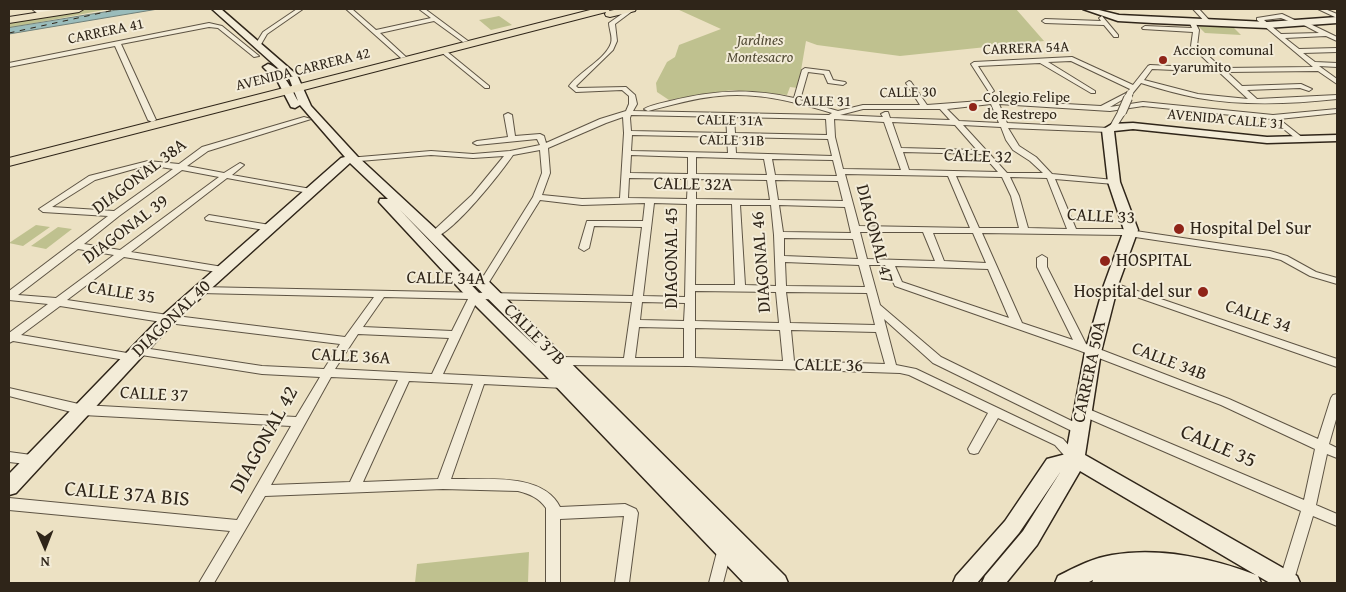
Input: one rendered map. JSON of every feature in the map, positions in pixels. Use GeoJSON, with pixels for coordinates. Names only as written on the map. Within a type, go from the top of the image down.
{"type":"FeatureCollection","features":[{"type":"Feature","properties":{"kind":"highway"},"geometry":{"type":"LineString","coordinates":[[9,20],[79,9]]}},
{"type":"Feature","properties":{"kind":"highway"},"geometry":{"type":"LineString","coordinates":[[408,58],[465,41],[588,12],[611,13],[631,9]]}},
{"type":"Feature","properties":{"kind":"highway"},"geometry":{"type":"LineString","coordinates":[[443,48],[588,12]]}},
{"type":"Feature","properties":{"kind":"highway"},"geometry":{"type":"LineString","coordinates":[[9,13],[48,14]]}},
{"type":"Feature","properties":{"kind":"highway","name":"AVENIDA CARRERA 42"},"geometry":{"type":"LineString","coordinates":[[9,160],[48,147],[152,120],[308,90],[329,80],[408,58]]}},
{"type":"Feature","properties":{"kind":"highway","name":"AVENIDA CARRERA 42"},"geometry":{"type":"LineString","coordinates":[[9,160],[231,105],[271,100],[408,58]]}},
{"type":"Feature","properties":{"kind":"main road"},"geometry":{"type":"LineString","coordinates":[[208,9],[258,45],[293,77],[293,92]]}},
{"type":"Feature","properties":{"kind":"main road"},"geometry":{"type":"LineString","coordinates":[[216,9],[241,36],[256,56],[293,92]]}},
{"type":"Feature","properties":{"kind":"main road"},"geometry":{"type":"LineString","coordinates":[[1087,9],[1107,20],[1267,24],[1337,19]]}},
{"type":"Feature","properties":{"kind":"main road","name":"CALLE 37B"},"geometry":{"type":"LineString","coordinates":[[293,92],[307,119],[478,291],[564,384],[726,548],[758,583]]}},
{"type":"Feature","properties":{"kind":"main road","name":"CALLE 37B"},"geometry":{"type":"LineString","coordinates":[[293,92],[349,160],[434,235],[478,291],[495,296],[777,583]]}},
{"type":"Feature","properties":{"kind":"main road","name":"AVENIDA CALLE 31"},"geometry":{"type":"LineString","coordinates":[[1110,129],[1133,126],[1259,140],[1337,138]]}},
{"type":"Feature","properties":{"kind":"main road"},"geometry":{"type":"LineString","coordinates":[[1110,129],[1109,149],[1114,182],[1131,230],[1130,233]]}},
{"type":"Feature","properties":{"kind":"main road","name":"DIAGONAL 40"},"geometry":{"type":"LineString","coordinates":[[9,487],[168,319],[349,160]]}},
{"type":"Feature","properties":{"kind":"main road","name":"CARRERA 50A"},"geometry":{"type":"LineString","coordinates":[[993,583],[1030,538],[1069,474],[1076,458],[1088,350],[1130,233]]}},
{"type":"Feature","properties":{"kind":"main road"},"geometry":{"type":"LineString","coordinates":[[964,583],[1012,526],[1054,465],[1076,458]]}},
{"type":"Feature","properties":{"kind":"main road","name":"CALLE 36"},"geometry":{"type":"LineString","coordinates":[[1076,458],[1288,582]]}},
{"type":"Feature","properties":{"kind":"main road"},"geometry":{"type":"LineString","coordinates":[[1066,583],[1077,576],[1102,567],[1124,563],[1152,562],[1185,565],[1250,583]]}},
{"type":"Feature","properties":{"kind":"main road"},"geometry":{"type":"LineString","coordinates":[[1103,583],[1112,579],[1162,576],[1210,583]]}},
{"type":"Feature","properties":{"kind":"street"},"geometry":{"type":"LineString","coordinates":[[35,9],[41,11],[63,11]]}},
{"type":"Feature","properties":{"kind":"street"},"geometry":{"type":"LineString","coordinates":[[258,45],[265,33],[300,9]]}},
{"type":"Feature","properties":{"kind":"street"},"geometry":{"type":"LineString","coordinates":[[349,9],[408,58]]}},
{"type":"Feature","properties":{"kind":"street"},"geometry":{"type":"LineString","coordinates":[[422,9],[465,41]]}},
{"type":"Feature","properties":{"kind":"street"},"geometry":{"type":"LineString","coordinates":[[1196,9],[1208,22]]}},
{"type":"Feature","properties":{"kind":"street"},"geometry":{"type":"LineString","coordinates":[[1321,9],[1337,19]]}},
{"type":"Feature","properties":{"kind":"street"},"geometry":{"type":"LineString","coordinates":[[611,13],[613,44],[600,60],[572,86],[576,90],[626,89],[632,96],[633,104],[628,113],[624,200]]}},
{"type":"Feature","properties":{"kind":"street"},"geometry":{"type":"LineString","coordinates":[[1337,38],[1285,17],[1259,19],[1337,82]]}},
{"type":"Feature","properties":{"kind":"street"},"geometry":{"type":"LineString","coordinates":[[376,32],[435,19]]}},
{"type":"Feature","properties":{"kind":"street"},"geometry":{"type":"LineString","coordinates":[[1045,21],[1107,20],[1116,36]]}},
{"type":"Feature","properties":{"kind":"street"},"geometry":{"type":"LineString","coordinates":[[1192,21],[1196,30],[1194,46],[1255,101]]}},
{"type":"Feature","properties":{"kind":"street"},"geometry":{"type":"LineString","coordinates":[[1073,22],[1081,31]]}},
{"type":"Feature","properties":{"kind":"street","name":"CARRERA 41"},"geometry":{"type":"LineString","coordinates":[[9,65],[209,25],[220,27],[256,56]]}},
{"type":"Feature","properties":{"kind":"street"},"geometry":{"type":"LineString","coordinates":[[1145,28],[1196,30]]}},
{"type":"Feature","properties":{"kind":"street"},"geometry":{"type":"LineString","coordinates":[[1280,36],[1326,34]]}},
{"type":"Feature","properties":{"kind":"street"},"geometry":{"type":"LineString","coordinates":[[117,43],[152,120]]}},
{"type":"Feature","properties":{"kind":"street"},"geometry":{"type":"LineString","coordinates":[[443,48],[487,87]]}},
{"type":"Feature","properties":{"kind":"street"},"geometry":{"type":"LineString","coordinates":[[1300,51],[1336,51]]}},
{"type":"Feature","properties":{"kind":"street","name":"CARRERA 54A"},"geometry":{"type":"LineString","coordinates":[[991,91],[974,64],[1072,59],[1132,90]]}},
{"type":"Feature","properties":{"kind":"street"},"geometry":{"type":"LineString","coordinates":[[1040,60],[1093,92]]}},
{"type":"Feature","properties":{"kind":"street"},"geometry":{"type":"LineString","coordinates":[[1103,108],[1132,90],[1150,67],[1220,70],[1337,65]]}},
{"type":"Feature","properties":{"kind":"street"},"geometry":{"type":"LineString","coordinates":[[796,101],[805,70],[827,72],[830,82],[843,83]]}},
{"type":"Feature","properties":{"kind":"street"},"geometry":{"type":"LineString","coordinates":[[1140,81],[1191,95],[1255,101],[1337,97]]}},
{"type":"Feature","properties":{"kind":"street"},"geometry":{"type":"LineString","coordinates":[[909,82],[925,107]]}},
{"type":"Feature","properties":{"kind":"street"},"geometry":{"type":"LineString","coordinates":[[1239,88],[1301,86],[1309,89]]}},
{"type":"Feature","properties":{"kind":"street"},"geometry":{"type":"LineString","coordinates":[[1110,129],[1122,112],[1132,90]]}},
{"type":"Feature","properties":{"kind":"street","name":"CALLE 30"},"geometry":{"type":"LineString","coordinates":[[628,113],[726,93],[764,94],[838,113],[863,107],[942,107],[994,102],[1103,108],[1123,108],[1143,104],[1274,117],[1337,111]]}},
{"type":"Feature","properties":{"kind":"street"},"geometry":{"type":"LineString","coordinates":[[994,102],[1002,123],[1016,148],[1033,159],[1050,176],[1072,231]]}},
{"type":"Feature","properties":{"kind":"street"},"geometry":{"type":"LineString","coordinates":[[881,107],[889,119],[906,172]]}},
{"type":"Feature","properties":{"kind":"street"},"geometry":{"type":"LineString","coordinates":[[942,107],[1005,175],[1014,196],[1024,231]]}},
{"type":"Feature","properties":{"kind":"street","name":"CALLE 31"},"geometry":{"type":"LineString","coordinates":[[544,148],[603,121],[628,113],[830,117],[1110,129]]}},
{"type":"Feature","properties":{"kind":"street"},"geometry":{"type":"LineString","coordinates":[[830,117],[838,113]]}},
{"type":"Feature","properties":{"kind":"street"},"geometry":{"type":"LineString","coordinates":[[508,115],[512,140]]}},
{"type":"Feature","properties":{"kind":"street"},"geometry":{"type":"LineString","coordinates":[[730,116],[732,155]]}},
{"type":"Feature","properties":{"kind":"street","name":"DIAGONAL 47"},"geometry":{"type":"LineString","coordinates":[[830,117],[831,137],[877,308],[891,368]]}},
{"type":"Feature","properties":{"kind":"street"},"geometry":{"type":"LineString","coordinates":[[1274,117],[1300,140]]}},
{"type":"Feature","properties":{"kind":"street","name":"DIAGONAL 38A"},"geometry":{"type":"LineString","coordinates":[[9,296],[205,149],[307,119]]}},
{"type":"Feature","properties":{"kind":"street","name":"CALLE 31A"},"geometry":{"type":"LineString","coordinates":[[628,133],[831,137]]}},
{"type":"Feature","properties":{"kind":"street"},"geometry":{"type":"LineString","coordinates":[[434,379],[454,335],[478,291],[538,197],[546,173],[544,148],[540,136],[477,143]]}},
{"type":"Feature","properties":{"kind":"street"},"geometry":{"type":"LineString","coordinates":[[349,160],[431,153],[473,156],[544,148]]}},
{"type":"Feature","properties":{"kind":"street"},"geometry":{"type":"LineString","coordinates":[[899,150],[982,152]]}},
{"type":"Feature","properties":{"kind":"street"},"geometry":{"type":"LineString","coordinates":[[434,235],[446,226],[486,186],[510,153]]}},
{"type":"Feature","properties":{"kind":"street","name":"CALLE 31B"},"geometry":{"type":"LineString","coordinates":[[627,154],[837,158]]}},
{"type":"Feature","properties":{"kind":"street","name":"DIAGONAL 45"},"geometry":{"type":"LineString","coordinates":[[690,362],[692,154]]}},
{"type":"Feature","properties":{"kind":"street","name":"DIAGONAL 46"},"geometry":{"type":"LineString","coordinates":[[768,156],[779,235],[781,290],[789,365]]}},
{"type":"Feature","properties":{"kind":"street"},"geometry":{"type":"LineString","coordinates":[[116,214],[43,209],[92,178],[136,165],[160,163],[311,192]]}},
{"type":"Feature","properties":{"kind":"street","name":"DIAGONAL 39"},"geometry":{"type":"LineString","coordinates":[[9,338],[240,165]]}},
{"type":"Feature","properties":{"kind":"street","name":"CALLE 32"},"geometry":{"type":"LineString","coordinates":[[625,174],[771,178],[906,172],[1050,176],[1114,182]]}},
{"type":"Feature","properties":{"kind":"street"},"geometry":{"type":"LineString","coordinates":[[952,173],[1018,324]]}},
{"type":"Feature","properties":{"kind":"street","name":"CALLE 32A"},"geometry":{"type":"LineString","coordinates":[[538,197],[582,202],[624,200],[849,204]]}},
{"type":"Feature","properties":{"kind":"street"},"geometry":{"type":"LineString","coordinates":[[629,361],[650,201]]}},
{"type":"Feature","properties":{"kind":"street"},"geometry":{"type":"LineString","coordinates":[[736,202],[740,288]]}},
{"type":"Feature","properties":{"kind":"street"},"geometry":{"type":"LineString","coordinates":[[209,218],[270,228]]}},
{"type":"Feature","properties":{"kind":"street"},"geometry":{"type":"LineString","coordinates":[[584,248],[590,223],[646,224]]}},
{"type":"Feature","properties":{"kind":"street"},"geometry":{"type":"LineString","coordinates":[[927,230],[940,265]]}},
{"type":"Feature","properties":{"kind":"street","name":"CALLE 33"},"geometry":{"type":"LineString","coordinates":[[779,235],[927,230],[1130,233],[1270,254],[1284,258],[1312,274],[1337,281]]}},
{"type":"Feature","properties":{"kind":"street"},"geometry":{"type":"LineString","coordinates":[[76,246],[223,270]]}},
{"type":"Feature","properties":{"kind":"street"},"geometry":{"type":"LineString","coordinates":[[1042,258],[1042,267],[1088,350]]}},
{"type":"Feature","properties":{"kind":"street"},"geometry":{"type":"LineString","coordinates":[[780,259],[992,266]]}},
{"type":"Feature","properties":{"kind":"street","name":"CALLE 34B"},"geometry":{"type":"LineString","coordinates":[[889,264],[898,284],[1018,324],[1226,402],[1337,453]]}},
{"type":"Feature","properties":{"kind":"street","name":"CALLE 34"},"geometry":{"type":"LineString","coordinates":[[1111,285],[1337,363]]}},
{"type":"Feature","properties":{"kind":"street"},"geometry":{"type":"LineString","coordinates":[[691,288],[872,290]]}},
{"type":"Feature","properties":{"kind":"street","name":"CALLE 34A"},"geometry":{"type":"LineString","coordinates":[[200,290],[381,294],[478,291]]}},
{"type":"Feature","properties":{"kind":"street","name":"DIAGONAL 42"},"geometry":{"type":"LineString","coordinates":[[206,583],[241,526],[326,374],[354,330],[381,294]]}},
{"type":"Feature","properties":{"kind":"street","name":"CALLE 35"},"geometry":{"type":"LineString","coordinates":[[9,296],[168,319],[347,341]]}},
{"type":"Feature","properties":{"kind":"street","name":"CALLE 34A"},"geometry":{"type":"LineString","coordinates":[[495,296],[690,300]]}},
{"type":"Feature","properties":{"kind":"street"},"geometry":{"type":"LineString","coordinates":[[877,308],[937,360],[1078,430]]}},
{"type":"Feature","properties":{"kind":"street"},"geometry":{"type":"LineString","coordinates":[[634,323],[882,329]]}},
{"type":"Feature","properties":{"kind":"street"},"geometry":{"type":"LineString","coordinates":[[354,330],[454,335]]}},
{"type":"Feature","properties":{"kind":"street","name":"CALLE 36A"},"geometry":{"type":"LineString","coordinates":[[9,338],[262,370],[564,384]]}},
{"type":"Feature","properties":{"kind":"street","name":"CALLE 36"},"geometry":{"type":"LineString","coordinates":[[560,361],[690,362],[891,368],[912,372],[1059,442],[1076,458]]}},
{"type":"Feature","properties":{"kind":"street"},"geometry":{"type":"LineString","coordinates":[[354,488],[405,377]]}},
{"type":"Feature","properties":{"kind":"street"},"geometry":{"type":"LineString","coordinates":[[443,484],[480,381]]}},
{"type":"Feature","properties":{"kind":"street","name":"CALLE 37"},"geometry":{"type":"LineString","coordinates":[[9,392],[83,410],[298,422]]}},
{"type":"Feature","properties":{"kind":"street"},"geometry":{"type":"LineString","coordinates":[[1288,582],[1309,508],[1322,446],[1337,398]]}},
{"type":"Feature","properties":{"kind":"street","name":"CALLE 35"},"geometry":{"type":"LineString","coordinates":[[1082,411],[1337,520]]}},
{"type":"Feature","properties":{"kind":"street"},"geometry":{"type":"LineString","coordinates":[[974,449],[995,412]]}},
{"type":"Feature","properties":{"kind":"street"},"geometry":{"type":"LineString","coordinates":[[9,457],[35,460]]}},
{"type":"Feature","properties":{"kind":"street"},"geometry":{"type":"LineString","coordinates":[[261,491],[443,484],[518,486],[531,489],[545,496],[553,507],[553,583]]}},
{"type":"Feature","properties":{"kind":"street","name":"CALLE 37A BIS"},"geometry":{"type":"LineString","coordinates":[[9,504],[241,526]]}},
{"type":"Feature","properties":{"kind":"street"},"geometry":{"type":"LineString","coordinates":[[553,513],[624,510],[631,513],[622,583]]}},
{"type":"Feature","properties":{"kind":"street"},"geometry":{"type":"LineString","coordinates":[[716,583],[726,548]]}},
{"type":"Feature","properties":{"kind":"green space"},"geometry":{"type":"Polygon","coordinates":[[[88,9],[109,9],[9,28],[9,22],[88,9]]]}},
{"type":"Feature","properties":{"kind":"green space","name":"Jardines Montesacro"},"geometry":{"type":"Polygon","coordinates":[[[677,9],[1016,9],[1044,41],[900,56],[817,45],[806,41],[798,88],[790,87],[787,95],[732,90],[669,100],[657,92],[656,83],[667,62],[675,57],[679,45],[721,29],[677,9]]]}},
{"type":"Feature","properties":{"kind":"green space"},"geometry":{"type":"Polygon","coordinates":[[[499,16],[512,25],[491,30],[479,20],[499,16]]]}},
{"type":"Feature","properties":{"kind":"green space"},"geometry":{"type":"Polygon","coordinates":[[[1198,26],[1233,27],[1241,35],[1205,33],[1198,26]]]}},
{"type":"Feature","properties":{"kind":"green space"},"geometry":{"type":"Polygon","coordinates":[[[36,225],[50,227],[23,246],[9,243],[36,225]]]}},
{"type":"Feature","properties":{"kind":"green space"},"geometry":{"type":"Polygon","coordinates":[[[58,227],[72,229],[46,249],[31,246],[58,227]]]}},
{"type":"Feature","properties":{"kind":"green space"},"geometry":{"type":"Polygon","coordinates":[[[529,552],[528,583],[415,583],[417,564],[529,552]]]}},
{"type":"Feature","properties":{"kind":"water"},"geometry":{"type":"Polygon","coordinates":[[[123,9],[158,9],[9,34],[9,28],[123,9]]]}},
{"type":"Feature","properties":{"kind":"railway"},"geometry":{"type":"LineString","coordinates":[[9,33],[119,9]]}},
{"type":"Feature","properties":{"kind":"place","name":"Accion comunal yarumito"},"geometry":{"type":"Point","coordinates":[1163,60]}},
{"type":"Feature","properties":{"kind":"place","name":"Colegio Felipe de Restrepo"},"geometry":{"type":"Point","coordinates":[973,107]}},
{"type":"Feature","properties":{"kind":"place","name":"Hospital Del Sur"},"geometry":{"type":"Point","coordinates":[1179,229]}},
{"type":"Feature","properties":{"kind":"place","name":"HOSPITAL"},"geometry":{"type":"Point","coordinates":[1105,261]}},
{"type":"Feature","properties":{"kind":"place","name":"Hospital del sur"},"geometry":{"type":"Point","coordinates":[1203,292]}}]}
